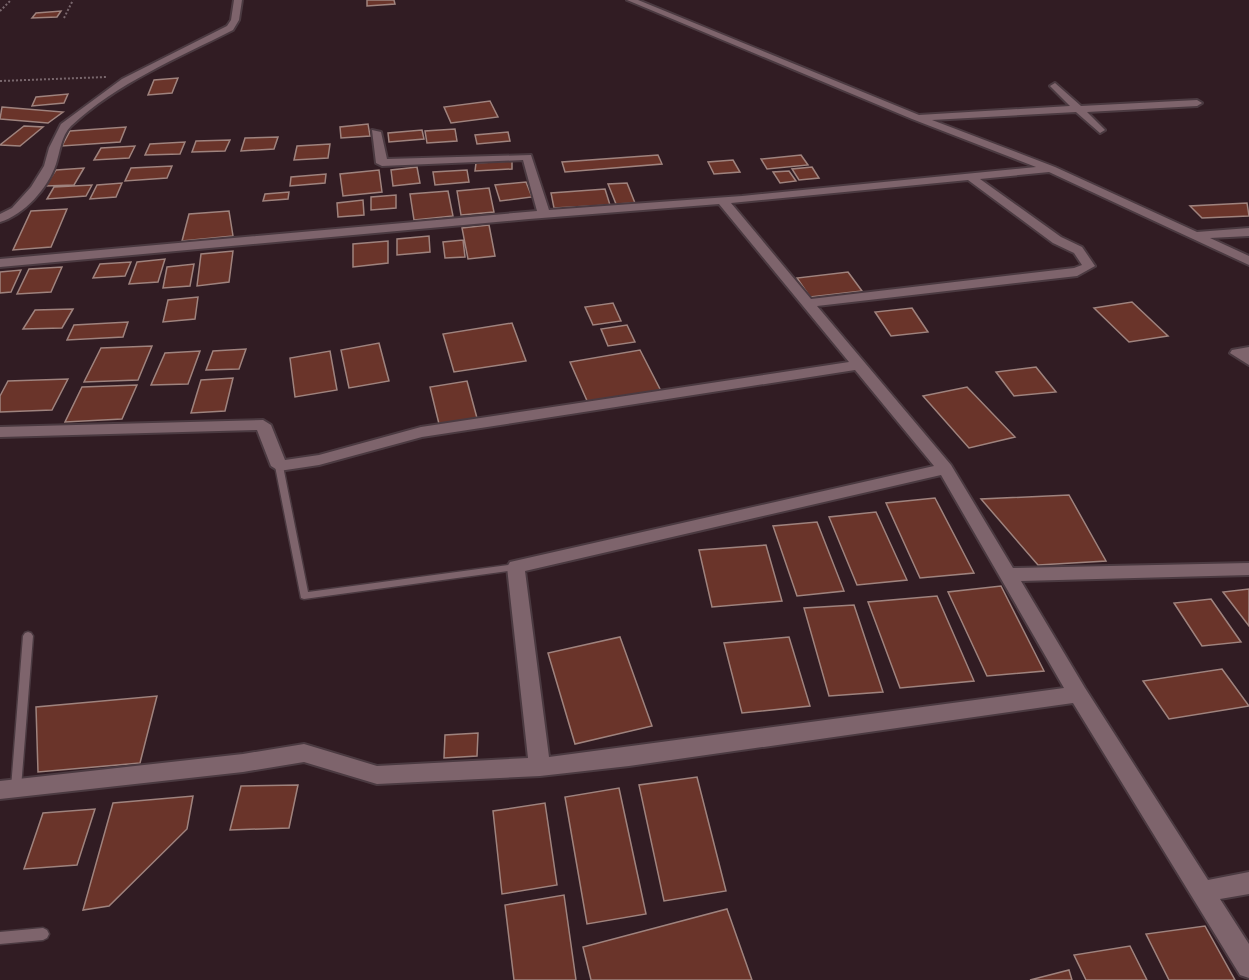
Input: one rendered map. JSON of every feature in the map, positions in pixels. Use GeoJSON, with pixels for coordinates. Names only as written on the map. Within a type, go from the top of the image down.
{"type":"FeatureCollection","features":[{"type":"Feature","properties":{"kind":"street"},"geometry":{"type":"LineString","coordinates":[[0,218],[16,211],[34,189],[50,166],[54,148],[65,126],[131,78],[230,28],[235,20],[238,0]]}},
{"type":"Feature","properties":{"kind":"street"},"geometry":{"type":"LineString","coordinates":[[631,0],[916,117],[1051,169],[1200,236],[1249,261]]}},
{"type":"Feature","properties":{"kind":"street"},"geometry":{"type":"LineString","coordinates":[[1055,86],[1100,130]]}},
{"type":"Feature","properties":{"kind":"street"},"geometry":{"type":"LineString","coordinates":[[916,117],[1197,103]]}},
{"type":"Feature","properties":{"kind":"street"},"geometry":{"type":"LineString","coordinates":[[376,132],[382,163],[527,157],[544,214]]}},
{"type":"Feature","properties":{"kind":"street"},"geometry":{"type":"LineString","coordinates":[[0,263],[544,214],[723,201],[1051,169]]}},
{"type":"Feature","properties":{"kind":"street"},"geometry":{"type":"LineString","coordinates":[[808,303],[1077,272],[1089,266],[1078,250],[1057,240],[970,177]]}},
{"type":"Feature","properties":{"kind":"street"},"geometry":{"type":"LineString","coordinates":[[723,201],[945,469],[1078,694],[1249,966]]}},
{"type":"Feature","properties":{"kind":"street"},"geometry":{"type":"LineString","coordinates":[[1200,236],[1249,232]]}},
{"type":"Feature","properties":{"kind":"street"},"geometry":{"type":"LineString","coordinates":[[1249,351],[1237,353],[1249,362]]}},
{"type":"Feature","properties":{"kind":"street"},"geometry":{"type":"LineString","coordinates":[[0,432],[262,425],[279,466],[319,460],[421,432],[860,365]]}},
{"type":"Feature","properties":{"kind":"street"},"geometry":{"type":"LineString","coordinates":[[540,767],[516,567],[945,469]]}},
{"type":"Feature","properties":{"kind":"street"},"geometry":{"type":"LineString","coordinates":[[1008,575],[1249,569]]}},
{"type":"Feature","properties":{"kind":"street"},"geometry":{"type":"LineString","coordinates":[[8,789],[243,763],[304,753],[377,775],[540,767],[629,757],[1078,694]]}},
{"type":"Feature","properties":{"kind":"street"},"geometry":{"type":"LineString","coordinates":[[1203,892],[1249,883]]}},
{"type":"Feature","properties":{"kind":"lane"},"geometry":{"type":"LineString","coordinates":[[279,466],[304,596],[516,567]]}},
{"type":"Feature","properties":{"kind":"lane"},"geometry":{"type":"LineString","coordinates":[[8,789],[28,636]]}},
{"type":"Feature","properties":{"kind":"lane"},"geometry":{"type":"LineString","coordinates":[[0,938],[43,934]]}},
{"type":"Feature","properties":{"kind":"path"},"geometry":{"type":"LineString","coordinates":[[0,10],[10,0]]}},
{"type":"Feature","properties":{"kind":"path"},"geometry":{"type":"LineString","coordinates":[[64,18],[73,0]]}},
{"type":"Feature","properties":{"kind":"path"},"geometry":{"type":"LineString","coordinates":[[0,81],[85,76],[131,78]]}},
{"type":"Feature","properties":{"kind":"building"},"geometry":{"type":"Polygon","coordinates":[[[367,0],[394,0],[395,4],[367,6],[367,0]]]}},
{"type":"Feature","properties":{"kind":"building"},"geometry":{"type":"Polygon","coordinates":[[[61,11],[57,17],[32,18],[36,13],[61,11]]]}},
{"type":"Feature","properties":{"kind":"building"},"geometry":{"type":"Polygon","coordinates":[[[178,78],[172,93],[148,95],[154,80],[178,78]]]}},
{"type":"Feature","properties":{"kind":"building"},"geometry":{"type":"Polygon","coordinates":[[[68,94],[64,103],[32,106],[36,97],[68,94]]]}},
{"type":"Feature","properties":{"kind":"building"},"geometry":{"type":"Polygon","coordinates":[[[490,101],[498,117],[451,123],[444,107],[490,101]]]}},
{"type":"Feature","properties":{"kind":"building"},"geometry":{"type":"Polygon","coordinates":[[[2,107],[63,112],[48,123],[0,119],[2,107]]]}},
{"type":"Feature","properties":{"kind":"building"},"geometry":{"type":"Polygon","coordinates":[[[368,124],[370,136],[341,138],[340,127],[368,124]]]}},
{"type":"Feature","properties":{"kind":"building"},"geometry":{"type":"Polygon","coordinates":[[[24,126],[43,127],[20,146],[0,145],[24,126]]]}},
{"type":"Feature","properties":{"kind":"building"},"geometry":{"type":"Polygon","coordinates":[[[126,127],[120,142],[62,146],[70,131],[126,127]]]}},
{"type":"Feature","properties":{"kind":"building"},"geometry":{"type":"Polygon","coordinates":[[[455,129],[457,141],[427,143],[425,131],[455,129]]]}},
{"type":"Feature","properties":{"kind":"building"},"geometry":{"type":"Polygon","coordinates":[[[422,130],[424,139],[389,142],[388,133],[422,130]]]}},
{"type":"Feature","properties":{"kind":"building"},"geometry":{"type":"Polygon","coordinates":[[[508,132],[510,141],[477,144],[475,135],[508,132]]]}},
{"type":"Feature","properties":{"kind":"building"},"geometry":{"type":"Polygon","coordinates":[[[278,137],[274,149],[241,151],[245,138],[278,137]]]}},
{"type":"Feature","properties":{"kind":"building"},"geometry":{"type":"Polygon","coordinates":[[[230,140],[225,151],[192,152],[196,141],[230,140]]]}},
{"type":"Feature","properties":{"kind":"building"},"geometry":{"type":"Polygon","coordinates":[[[185,142],[180,154],[145,155],[150,144],[185,142]]]}},
{"type":"Feature","properties":{"kind":"building"},"geometry":{"type":"Polygon","coordinates":[[[330,144],[328,158],[294,160],[297,146],[330,144]]]}},
{"type":"Feature","properties":{"kind":"building"},"geometry":{"type":"Polygon","coordinates":[[[135,146],[129,158],[94,160],[101,148],[135,146]]]}},
{"type":"Feature","properties":{"kind":"building"},"geometry":{"type":"Polygon","coordinates":[[[658,155],[662,164],[565,172],[562,162],[658,155]]]}},
{"type":"Feature","properties":{"kind":"building"},"geometry":{"type":"Polygon","coordinates":[[[801,155],[808,165],[767,169],[761,159],[801,155]]]}},
{"type":"Feature","properties":{"kind":"building"},"geometry":{"type":"Polygon","coordinates":[[[733,160],[740,172],[714,174],[708,162],[733,160]]]}},
{"type":"Feature","properties":{"kind":"building"},"geometry":{"type":"Polygon","coordinates":[[[512,161],[512,169],[475,171],[476,163],[512,161]]]}},
{"type":"Feature","properties":{"kind":"building"},"geometry":{"type":"Polygon","coordinates":[[[172,166],[167,178],[125,181],[131,168],[172,166]]]}},
{"type":"Feature","properties":{"kind":"building"},"geometry":{"type":"Polygon","coordinates":[[[417,167],[420,183],[393,186],[391,170],[417,167]]]}},
{"type":"Feature","properties":{"kind":"building"},"geometry":{"type":"Polygon","coordinates":[[[812,167],[819,178],[799,180],[792,169],[812,167]]]}},
{"type":"Feature","properties":{"kind":"building"},"geometry":{"type":"Polygon","coordinates":[[[84,168],[74,185],[45,186],[56,170],[84,168]]]}},
{"type":"Feature","properties":{"kind":"building"},"geometry":{"type":"Polygon","coordinates":[[[379,170],[382,192],[343,196],[340,174],[379,170]]]}},
{"type":"Feature","properties":{"kind":"building"},"geometry":{"type":"Polygon","coordinates":[[[467,170],[469,182],[435,185],[433,172],[467,170]]]}},
{"type":"Feature","properties":{"kind":"building"},"geometry":{"type":"Polygon","coordinates":[[[789,171],[796,181],[780,183],[773,172],[789,171]]]}},
{"type":"Feature","properties":{"kind":"building"},"geometry":{"type":"Polygon","coordinates":[[[326,174],[325,183],[290,186],[291,177],[326,174]]]}},
{"type":"Feature","properties":{"kind":"building"},"geometry":{"type":"Polygon","coordinates":[[[526,182],[532,197],[500,201],[495,185],[526,182]]]}},
{"type":"Feature","properties":{"kind":"building"},"geometry":{"type":"Polygon","coordinates":[[[122,183],[116,197],[90,199],[97,185],[122,183]]]}},
{"type":"Feature","properties":{"kind":"building"},"geometry":{"type":"Polygon","coordinates":[[[627,183],[635,203],[616,204],[608,184],[627,183]]]}},
{"type":"Feature","properties":{"kind":"building"},"geometry":{"type":"Polygon","coordinates":[[[92,185],[86,196],[47,199],[54,187],[92,185]]]}},
{"type":"Feature","properties":{"kind":"building"},"geometry":{"type":"Polygon","coordinates":[[[489,188],[494,212],[461,215],[457,191],[489,188]]]}},
{"type":"Feature","properties":{"kind":"building"},"geometry":{"type":"Polygon","coordinates":[[[605,189],[610,205],[554,208],[551,193],[605,189]]]}},
{"type":"Feature","properties":{"kind":"building"},"geometry":{"type":"Polygon","coordinates":[[[448,191],[453,216],[414,220],[410,194],[448,191]]]}},
{"type":"Feature","properties":{"kind":"building"},"geometry":{"type":"Polygon","coordinates":[[[289,192],[288,199],[263,201],[265,194],[289,192]]]}},
{"type":"Feature","properties":{"kind":"building"},"geometry":{"type":"Polygon","coordinates":[[[396,195],[396,208],[371,210],[371,197],[396,195]]]}},
{"type":"Feature","properties":{"kind":"building"},"geometry":{"type":"Polygon","coordinates":[[[363,200],[364,215],[338,217],[337,203],[363,200]]]}},
{"type":"Feature","properties":{"kind":"building"},"geometry":{"type":"Polygon","coordinates":[[[1247,203],[1249,216],[1202,218],[1190,206],[1247,203]]]}},
{"type":"Feature","properties":{"kind":"building"},"geometry":{"type":"Polygon","coordinates":[[[67,209],[51,247],[13,250],[31,211],[67,209]]]}},
{"type":"Feature","properties":{"kind":"building"},"geometry":{"type":"Polygon","coordinates":[[[229,211],[233,236],[182,241],[189,214],[229,211]]]}},
{"type":"Feature","properties":{"kind":"building"},"geometry":{"type":"Polygon","coordinates":[[[489,225],[495,256],[468,259],[462,228],[489,225]]]}},
{"type":"Feature","properties":{"kind":"building"},"geometry":{"type":"Polygon","coordinates":[[[429,236],[430,252],[397,255],[397,239],[429,236]]]}},
{"type":"Feature","properties":{"kind":"building"},"geometry":{"type":"Polygon","coordinates":[[[463,240],[465,257],[445,258],[443,242],[463,240]]]}},
{"type":"Feature","properties":{"kind":"building"},"geometry":{"type":"Polygon","coordinates":[[[388,241],[388,263],[353,267],[353,244],[388,241]]]}},
{"type":"Feature","properties":{"kind":"building"},"geometry":{"type":"Polygon","coordinates":[[[233,251],[229,282],[197,286],[201,254],[233,251]]]}},
{"type":"Feature","properties":{"kind":"building"},"geometry":{"type":"Polygon","coordinates":[[[165,259],[158,282],[129,284],[137,262],[165,259]]]}},
{"type":"Feature","properties":{"kind":"building"},"geometry":{"type":"Polygon","coordinates":[[[131,262],[125,276],[93,278],[100,264],[131,262]]]}},
{"type":"Feature","properties":{"kind":"building"},"geometry":{"type":"Polygon","coordinates":[[[194,264],[190,286],[163,288],[167,267],[194,264]]]}},
{"type":"Feature","properties":{"kind":"building"},"geometry":{"type":"Polygon","coordinates":[[[62,267],[51,292],[17,294],[29,269],[62,267]]]}},
{"type":"Feature","properties":{"kind":"building"},"geometry":{"type":"Polygon","coordinates":[[[21,270],[11,292],[0,293],[0,272],[21,270]]]}},
{"type":"Feature","properties":{"kind":"building"},"geometry":{"type":"Polygon","coordinates":[[[848,272],[862,291],[810,297],[797,278],[848,272]]]}},
{"type":"Feature","properties":{"kind":"building"},"geometry":{"type":"Polygon","coordinates":[[[198,297],[195,319],[163,322],[168,300],[198,297]]]}},
{"type":"Feature","properties":{"kind":"building"},"geometry":{"type":"Polygon","coordinates":[[[1132,302],[1168,336],[1129,342],[1094,308],[1132,302]]]}},
{"type":"Feature","properties":{"kind":"building"},"geometry":{"type":"Polygon","coordinates":[[[613,303],[621,321],[593,325],[585,307],[613,303]]]}},
{"type":"Feature","properties":{"kind":"building"},"geometry":{"type":"Polygon","coordinates":[[[912,308],[928,332],[891,336],[875,312],[912,308]]]}},
{"type":"Feature","properties":{"kind":"building"},"geometry":{"type":"Polygon","coordinates":[[[73,309],[62,328],[23,329],[35,310],[73,309]]]}},
{"type":"Feature","properties":{"kind":"building"},"geometry":{"type":"Polygon","coordinates":[[[128,322],[123,337],[67,340],[74,325],[128,322]]]}},
{"type":"Feature","properties":{"kind":"building"},"geometry":{"type":"Polygon","coordinates":[[[512,323],[526,361],[454,372],[443,334],[512,323]]]}},
{"type":"Feature","properties":{"kind":"building"},"geometry":{"type":"Polygon","coordinates":[[[627,325],[635,342],[608,346],[601,329],[627,325]]]}},
{"type":"Feature","properties":{"kind":"building"},"geometry":{"type":"Polygon","coordinates":[[[379,343],[389,381],[349,388],[341,350],[379,343]]]}},
{"type":"Feature","properties":{"kind":"building"},"geometry":{"type":"Polygon","coordinates":[[[152,346],[138,380],[84,382],[101,348],[152,346]]]}},
{"type":"Feature","properties":{"kind":"building"},"geometry":{"type":"Polygon","coordinates":[[[246,349],[239,369],[206,370],[213,351],[246,349]]]}},
{"type":"Feature","properties":{"kind":"building"},"geometry":{"type":"Polygon","coordinates":[[[640,350],[661,391],[588,403],[570,362],[640,350]]]}},
{"type":"Feature","properties":{"kind":"building"},"geometry":{"type":"Polygon","coordinates":[[[200,351],[188,384],[151,385],[165,353],[200,351]]]}},
{"type":"Feature","properties":{"kind":"building"},"geometry":{"type":"Polygon","coordinates":[[[330,351],[337,390],[295,397],[290,358],[330,351]]]}},
{"type":"Feature","properties":{"kind":"building"},"geometry":{"type":"Polygon","coordinates":[[[1036,367],[1056,392],[1014,396],[996,372],[1036,367]]]}},
{"type":"Feature","properties":{"kind":"building"},"geometry":{"type":"Polygon","coordinates":[[[233,378],[225,411],[191,413],[201,380],[233,378]]]}},
{"type":"Feature","properties":{"kind":"building"},"geometry":{"type":"Polygon","coordinates":[[[68,379],[52,410],[0,412],[0,396],[8,381],[68,379]]]}},
{"type":"Feature","properties":{"kind":"building"},"geometry":{"type":"Polygon","coordinates":[[[467,381],[477,418],[439,424],[430,387],[467,381]]]}},
{"type":"Feature","properties":{"kind":"building"},"geometry":{"type":"Polygon","coordinates":[[[137,385],[122,419],[65,422],[82,387],[137,385]]]}},
{"type":"Feature","properties":{"kind":"building"},"geometry":{"type":"Polygon","coordinates":[[[967,387],[1015,437],[969,448],[923,396],[967,387]]]}},
{"type":"Feature","properties":{"kind":"building"},"geometry":{"type":"Polygon","coordinates":[[[1069,495],[1106,561],[1038,565],[981,499],[1069,495]]]}},
{"type":"Feature","properties":{"kind":"building"},"geometry":{"type":"Polygon","coordinates":[[[935,498],[974,573],[920,578],[886,503],[935,498]]]}},
{"type":"Feature","properties":{"kind":"building"},"geometry":{"type":"Polygon","coordinates":[[[876,512],[907,580],[857,585],[829,517],[876,512]]]}},
{"type":"Feature","properties":{"kind":"building"},"geometry":{"type":"Polygon","coordinates":[[[817,522],[844,591],[797,596],[773,526],[817,522]]]}},
{"type":"Feature","properties":{"kind":"building"},"geometry":{"type":"Polygon","coordinates":[[[766,545],[782,601],[712,607],[699,550],[766,545]]]}},
{"type":"Feature","properties":{"kind":"building"},"geometry":{"type":"Polygon","coordinates":[[[1001,586],[1044,671],[987,676],[948,592],[1001,586]]]}},
{"type":"Feature","properties":{"kind":"building"},"geometry":{"type":"Polygon","coordinates":[[[1249,589],[1249,626],[1223,592],[1249,589]]]}},
{"type":"Feature","properties":{"kind":"building"},"geometry":{"type":"Polygon","coordinates":[[[937,596],[974,681],[900,688],[868,602],[937,596]]]}},
{"type":"Feature","properties":{"kind":"building"},"geometry":{"type":"Polygon","coordinates":[[[1211,599],[1241,642],[1202,646],[1174,603],[1211,599]]]}},
{"type":"Feature","properties":{"kind":"building"},"geometry":{"type":"Polygon","coordinates":[[[854,605],[883,692],[829,696],[804,608],[854,605]]]}},
{"type":"Feature","properties":{"kind":"building"},"geometry":{"type":"Polygon","coordinates":[[[620,637],[652,726],[575,744],[548,653],[620,637]]]}},
{"type":"Feature","properties":{"kind":"building"},"geometry":{"type":"Polygon","coordinates":[[[789,637],[810,706],[742,713],[724,643],[789,637]]]}},
{"type":"Feature","properties":{"kind":"building"},"geometry":{"type":"Polygon","coordinates":[[[1222,669],[1249,706],[1169,719],[1143,681],[1222,669]]]}},
{"type":"Feature","properties":{"kind":"building"},"geometry":{"type":"Polygon","coordinates":[[[157,696],[140,763],[38,772],[36,707],[157,696]]]}},
{"type":"Feature","properties":{"kind":"building"},"geometry":{"type":"Polygon","coordinates":[[[478,733],[477,756],[444,758],[445,735],[478,733]]]}},
{"type":"Feature","properties":{"kind":"building"},"geometry":{"type":"Polygon","coordinates":[[[697,777],[726,891],[664,901],[639,785],[697,777]]]}},
{"type":"Feature","properties":{"kind":"building"},"geometry":{"type":"Polygon","coordinates":[[[298,785],[289,828],[230,830],[241,786],[298,785]]]}},
{"type":"Feature","properties":{"kind":"building"},"geometry":{"type":"Polygon","coordinates":[[[619,788],[646,914],[587,924],[565,797],[619,788]]]}},
{"type":"Feature","properties":{"kind":"building"},"geometry":{"type":"Polygon","coordinates":[[[193,796],[187,829],[109,906],[83,910],[113,803],[193,796]]]}},
{"type":"Feature","properties":{"kind":"building"},"geometry":{"type":"Polygon","coordinates":[[[545,803],[557,885],[502,894],[493,811],[545,803]]]}},
{"type":"Feature","properties":{"kind":"building"},"geometry":{"type":"Polygon","coordinates":[[[95,809],[77,865],[24,869],[43,813],[95,809]]]}},
{"type":"Feature","properties":{"kind":"building"},"geometry":{"type":"Polygon","coordinates":[[[564,895],[576,980],[514,980],[505,905],[564,895]]]}},
{"type":"Feature","properties":{"kind":"building"},"geometry":{"type":"Polygon","coordinates":[[[727,909],[752,980],[591,980],[583,947],[727,909]]]}},
{"type":"Feature","properties":{"kind":"building"},"geometry":{"type":"Polygon","coordinates":[[[1205,926],[1235,980],[1169,980],[1146,934],[1205,926]]]}},
{"type":"Feature","properties":{"kind":"building"},"geometry":{"type":"Polygon","coordinates":[[[1130,946],[1147,980],[1086,980],[1074,955],[1130,946]]]}},
{"type":"Feature","properties":{"kind":"building"},"geometry":{"type":"Polygon","coordinates":[[[1069,970],[1072,980],[1030,980],[1069,970]]]}}]}
